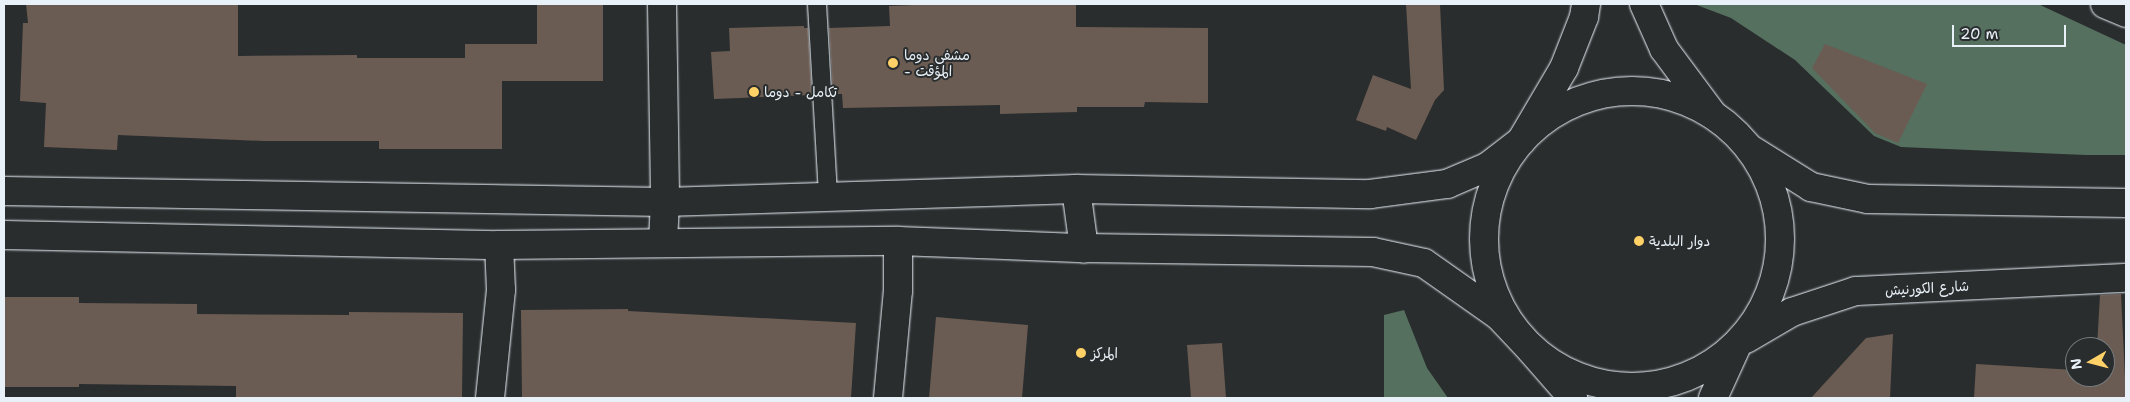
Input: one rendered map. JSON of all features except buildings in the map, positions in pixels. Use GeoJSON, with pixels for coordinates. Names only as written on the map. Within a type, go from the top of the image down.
{"type":"FeatureCollection","features":[{"type":"Feature","properties":{"kind":"main road"},"geometry":{"type":"LineString","coordinates":[[662,4],[666,202],[663,242]]}},
{"type":"Feature","properties":{"kind":"main road"},"geometry":{"type":"LineString","coordinates":[[1586,4],[1584,17],[1564,68],[1496,180],[1484,224],[1487,271],[1503,314],[1531,350],[1570,375],[1614,387],[1659,386],[1702,370],[1738,343]]}},
{"type":"Feature","properties":{"kind":"main road"},"geometry":{"type":"LineString","coordinates":[[1644,4],[1664,49],[1713,115],[1749,149],[1810,187],[1868,199],[2126,203]]}},
{"type":"Feature","properties":{"kind":"main road"},"geometry":{"type":"LineString","coordinates":[[2105,4],[2126,13]]}},
{"type":"Feature","properties":{"kind":"main road"},"geometry":{"type":"LineString","coordinates":[[4,191],[666,202],[1076,189],[1370,194],[1447,184],[1486,167],[1553,114],[1591,96],[1633,90],[1675,97],[1713,115]]}},
{"type":"Feature","properties":{"kind":"main road"},"geometry":{"type":"LineString","coordinates":[[1713,398],[1738,343],[1764,309],[1777,269],[1780,226],[1770,185],[1749,149]]}},
{"type":"Feature","properties":{"kind":"main road"},"geometry":{"type":"LineString","coordinates":[[1076,189],[1084,248]]}},
{"type":"Feature","properties":{"kind":"main road"},"geometry":{"type":"LineString","coordinates":[[4,235],[499,245],[663,242],[898,242],[1084,248],[1373,252],[1424,263],[1498,316],[1573,398]]}},
{"type":"Feature","properties":{"kind":"main road"},"geometry":{"type":"LineString","coordinates":[[888,398],[898,291],[898,242]]}},
{"type":"Feature","properties":{"kind":"main road"},"geometry":{"type":"LineString","coordinates":[[490,398],[501,290],[499,245]]}},
{"type":"Feature","properties":{"kind":"main road","name":"شارع الكورنيش"},"geometry":{"type":"LineString","coordinates":[[1738,343],[1792,312],[1856,291],[2126,278]]}},
{"type":"Feature","properties":{"kind":"lane"},"geometry":{"type":"LineString","coordinates":[[817,4],[828,197]]}},
{"type":"Feature","properties":{"kind":"green space"},"geometry":{"type":"Polygon","coordinates":[[[1694,4],[2038,4],[2126,45],[2126,155],[1901,147],[1874,136],[1795,60],[1731,18],[1694,4]]]}},
{"type":"Feature","properties":{"kind":"green space"},"geometry":{"type":"Polygon","coordinates":[[[1404,310],[1427,368],[1448,398],[1384,398],[1384,315],[1404,310]]]}},
{"type":"Feature","properties":{"kind":"place","name":"مشفى دوما - المؤقت"},"geometry":{"type":"Point","coordinates":[893,63]}},
{"type":"Feature","properties":{"kind":"place","name":"تكامل - دوما"},"geometry":{"type":"Point","coordinates":[754,92]}},
{"type":"Feature","properties":{"kind":"place","name":"دوار البلدية"},"geometry":{"type":"Point","coordinates":[1639,241]}},
{"type":"Feature","properties":{"kind":"place","name":"المركز"},"geometry":{"type":"Point","coordinates":[1081,353]}}]}
